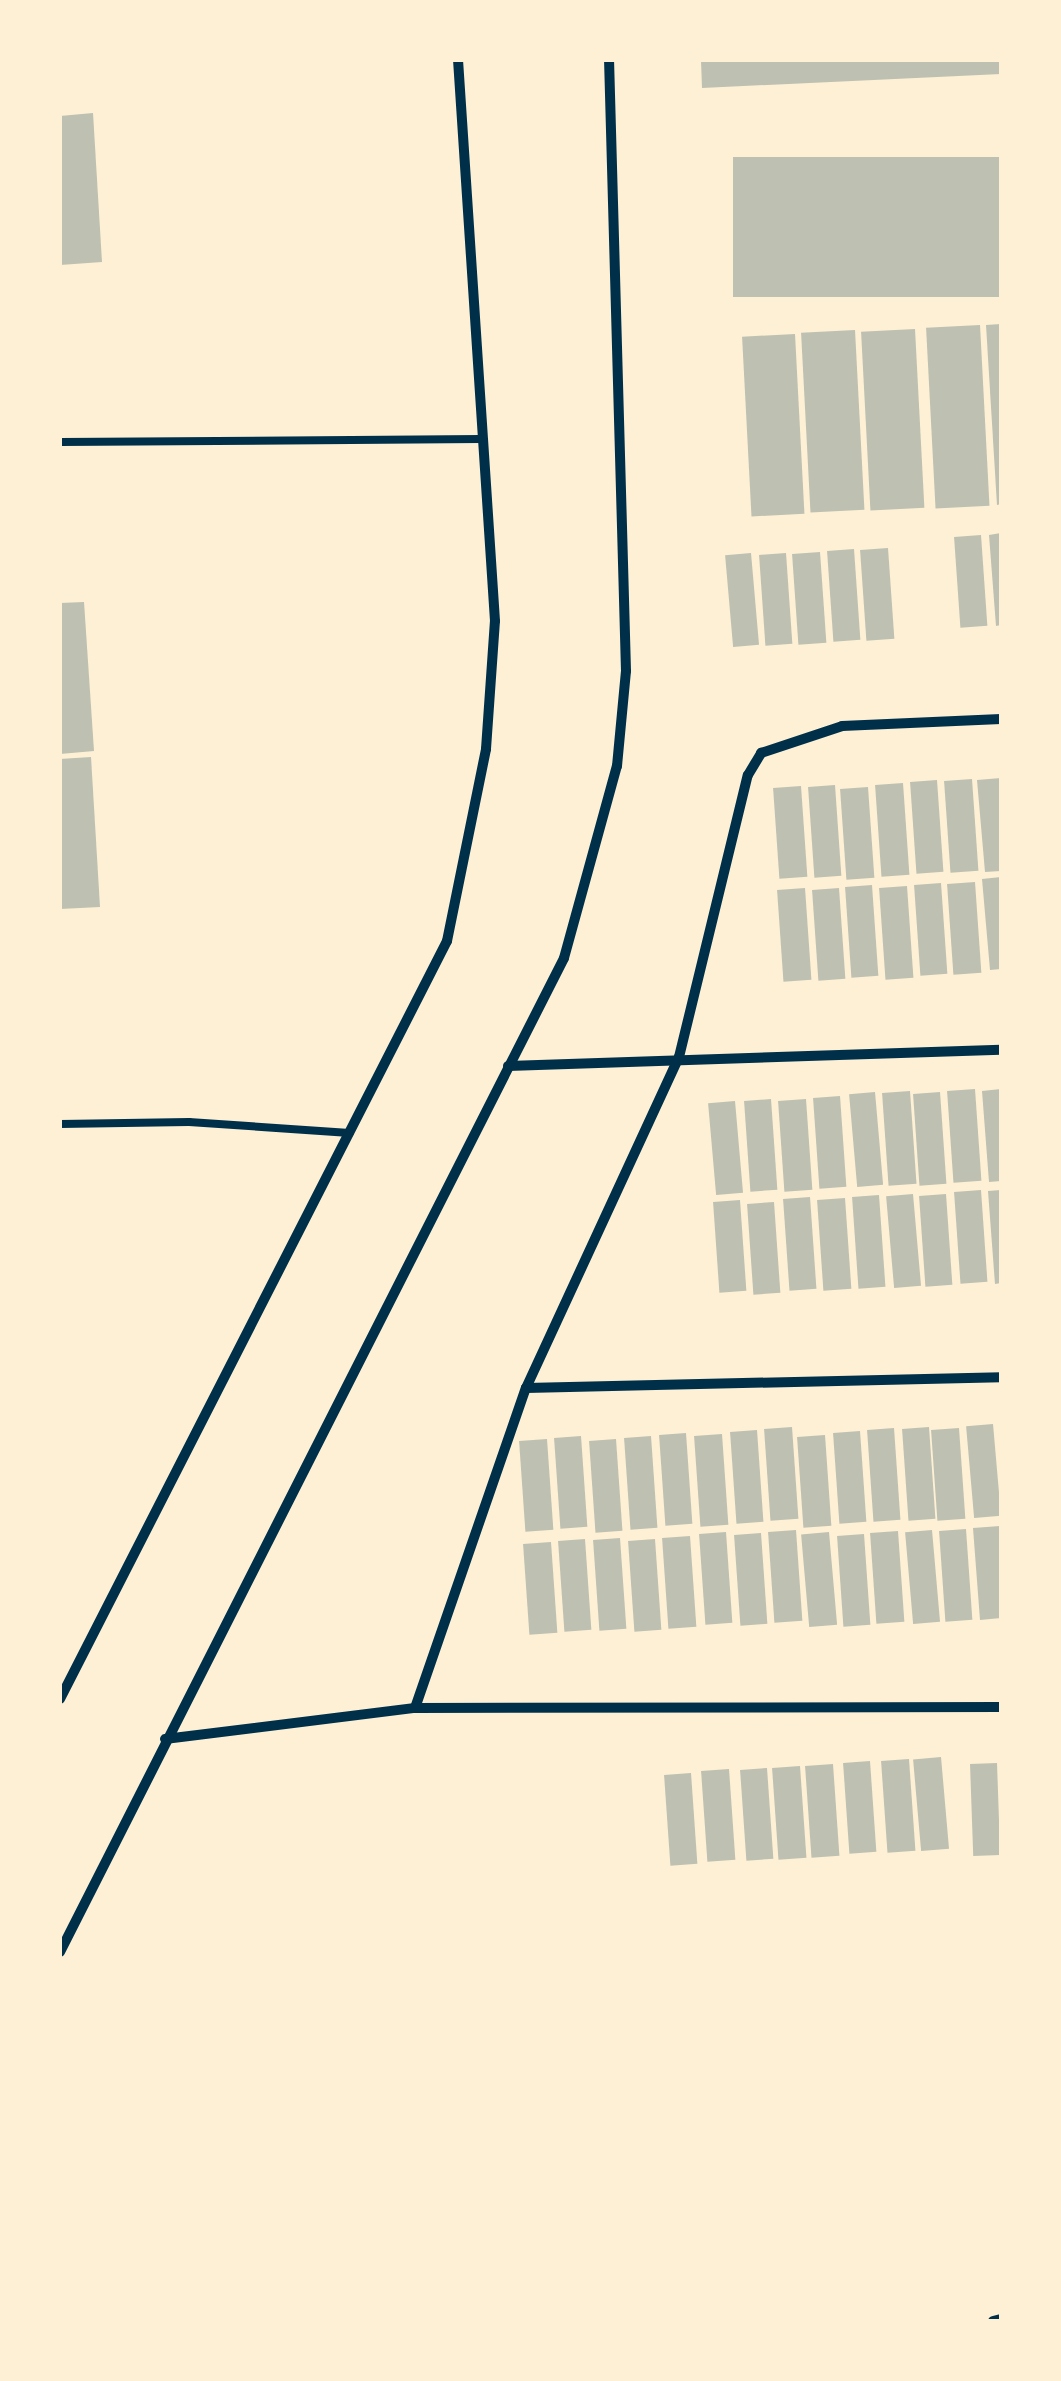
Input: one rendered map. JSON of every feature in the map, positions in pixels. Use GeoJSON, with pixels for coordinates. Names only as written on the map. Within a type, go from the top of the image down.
{"type":"FeatureCollection","features":[{"type":"Feature","properties":{"kind":"street"},"geometry":{"type":"LineString","coordinates":[[60,1700],[352,1134],[447,941],[486,750],[495,621],[458,60]]}},
{"type":"Feature","properties":{"kind":"street"},"geometry":{"type":"LineString","coordinates":[[60,1952],[564,958],[617,766],[626,671],[609,60]]}},
{"type":"Feature","properties":{"kind":"street"},"geometry":{"type":"LineString","coordinates":[[415,1708],[526,1388],[679,1057],[748,774],[761,753],[842,726],[1001,719]]}},
{"type":"Feature","properties":{"kind":"street"},"geometry":{"type":"LineString","coordinates":[[508,1066],[679,1057],[1001,1050]]}},
{"type":"Feature","properties":{"kind":"street"},"geometry":{"type":"LineString","coordinates":[[526,1388],[1001,1377]]}},
{"type":"Feature","properties":{"kind":"street"},"geometry":{"type":"LineString","coordinates":[[165,1739],[415,1708],[1001,1707]]}},
{"type":"Feature","properties":{"kind":"street"},"geometry":{"type":"LineString","coordinates":[[993,2321],[1001,2319]]}},
{"type":"Feature","properties":{"kind":"lane"},"geometry":{"type":"LineString","coordinates":[[60,442],[481,438]]}},
{"type":"Feature","properties":{"kind":"lane"},"geometry":{"type":"LineString","coordinates":[[60,1124],[188,1122],[352,1134]]}},
{"type":"Feature","properties":{"kind":"building"},"geometry":{"type":"Polygon","coordinates":[[[701,60],[1001,60],[1001,74],[702,88],[701,60]]]}},
{"type":"Feature","properties":{"kind":"building"},"geometry":{"type":"Polygon","coordinates":[[[93,113],[102,262],[60,265],[60,116],[93,113]]]}},
{"type":"Feature","properties":{"kind":"building"},"geometry":{"type":"Polygon","coordinates":[[[733,157],[1001,157],[1001,297],[733,297],[733,157]]]}},
{"type":"Feature","properties":{"kind":"building"},"geometry":{"type":"Polygon","coordinates":[[[1001,324],[1001,504],[997,505],[986,325],[1001,324]]]}},
{"type":"Feature","properties":{"kind":"building"},"geometry":{"type":"Polygon","coordinates":[[[980,325],[989,506],[936,509],[926,328],[980,325]]]}},
{"type":"Feature","properties":{"kind":"building"},"geometry":{"type":"Polygon","coordinates":[[[915,329],[924,508],[870,511],[861,332],[915,329]]]}},
{"type":"Feature","properties":{"kind":"building"},"geometry":{"type":"Polygon","coordinates":[[[855,330],[864,510],[810,513],[801,333],[855,330]]]}},
{"type":"Feature","properties":{"kind":"building"},"geometry":{"type":"Polygon","coordinates":[[[795,334],[804,514],[751,517],[742,337],[795,334]]]}},
{"type":"Feature","properties":{"kind":"building"},"geometry":{"type":"Polygon","coordinates":[[[1001,533],[1001,625],[996,626],[989,535],[1001,533]]]}},
{"type":"Feature","properties":{"kind":"building"},"geometry":{"type":"Polygon","coordinates":[[[981,535],[987,626],[960,628],[954,537],[981,535]]]}},
{"type":"Feature","properties":{"kind":"building"},"geometry":{"type":"Polygon","coordinates":[[[888,548],[894,639],[866,641],[860,550],[888,548]]]}},
{"type":"Feature","properties":{"kind":"building"},"geometry":{"type":"Polygon","coordinates":[[[854,549],[860,640],[833,642],[827,551],[854,549]]]}},
{"type":"Feature","properties":{"kind":"building"},"geometry":{"type":"Polygon","coordinates":[[[820,552],[826,643],[798,645],[792,554],[820,552]]]}},
{"type":"Feature","properties":{"kind":"building"},"geometry":{"type":"Polygon","coordinates":[[[751,553],[759,645],[733,647],[725,555],[751,553]]]}},
{"type":"Feature","properties":{"kind":"building"},"geometry":{"type":"Polygon","coordinates":[[[786,553],[792,644],[765,646],[759,555],[786,553]]]}},
{"type":"Feature","properties":{"kind":"building"},"geometry":{"type":"Polygon","coordinates":[[[84,602],[94,751],[60,754],[60,603],[84,602]]]}},
{"type":"Feature","properties":{"kind":"building"},"geometry":{"type":"Polygon","coordinates":[[[91,757],[100,907],[60,909],[60,759],[91,757]]]}},
{"type":"Feature","properties":{"kind":"building"},"geometry":{"type":"Polygon","coordinates":[[[1001,778],[1001,871],[985,872],[977,780],[1001,778]]]}},
{"type":"Feature","properties":{"kind":"building"},"geometry":{"type":"Polygon","coordinates":[[[972,779],[978,871],[950,873],[944,781],[972,779]]]}},
{"type":"Feature","properties":{"kind":"building"},"geometry":{"type":"Polygon","coordinates":[[[937,780],[943,872],[916,874],[910,782],[937,780]]]}},
{"type":"Feature","properties":{"kind":"building"},"geometry":{"type":"Polygon","coordinates":[[[903,783],[909,875],[881,877],[875,785],[903,783]]]}},
{"type":"Feature","properties":{"kind":"building"},"geometry":{"type":"Polygon","coordinates":[[[835,785],[841,876],[814,878],[808,787],[835,785]]]}},
{"type":"Feature","properties":{"kind":"building"},"geometry":{"type":"Polygon","coordinates":[[[801,786],[807,877],[779,879],[773,788],[801,786]]]}},
{"type":"Feature","properties":{"kind":"building"},"geometry":{"type":"Polygon","coordinates":[[[868,787],[874,878],[846,880],[840,789],[868,787]]]}},
{"type":"Feature","properties":{"kind":"building"},"geometry":{"type":"Polygon","coordinates":[[[1001,877],[1001,969],[990,970],[982,879],[1001,877]]]}},
{"type":"Feature","properties":{"kind":"building"},"geometry":{"type":"Polygon","coordinates":[[[975,882],[981,973],[953,975],[947,884],[975,882]]]}},
{"type":"Feature","properties":{"kind":"building"},"geometry":{"type":"Polygon","coordinates":[[[941,883],[947,974],[920,976],[914,885],[941,883]]]}},
{"type":"Feature","properties":{"kind":"building"},"geometry":{"type":"Polygon","coordinates":[[[872,885],[878,976],[851,978],[845,887],[872,885]]]}},
{"type":"Feature","properties":{"kind":"building"},"geometry":{"type":"Polygon","coordinates":[[[907,886],[913,978],[885,980],[879,888],[907,886]]]}},
{"type":"Feature","properties":{"kind":"building"},"geometry":{"type":"Polygon","coordinates":[[[805,888],[811,980],[783,982],[777,890],[805,888]]]}},
{"type":"Feature","properties":{"kind":"building"},"geometry":{"type":"Polygon","coordinates":[[[839,888],[845,979],[818,981],[812,890],[839,888]]]}},
{"type":"Feature","properties":{"kind":"building"},"geometry":{"type":"Polygon","coordinates":[[[975,1089],[981,1181],[953,1183],[947,1091],[975,1089]]]}},
{"type":"Feature","properties":{"kind":"building"},"geometry":{"type":"Polygon","coordinates":[[[1001,1089],[1001,1181],[989,1182],[982,1091],[1001,1089]]]}},
{"type":"Feature","properties":{"kind":"building"},"geometry":{"type":"Polygon","coordinates":[[[910,1091],[916,1184],[889,1186],[882,1093],[910,1091]]]}},
{"type":"Feature","properties":{"kind":"building"},"geometry":{"type":"Polygon","coordinates":[[[875,1092],[883,1185],[857,1187],[849,1094],[875,1092]]]}},
{"type":"Feature","properties":{"kind":"building"},"geometry":{"type":"Polygon","coordinates":[[[940,1092],[946,1184],[919,1186],[913,1094],[940,1092]]]}},
{"type":"Feature","properties":{"kind":"building"},"geometry":{"type":"Polygon","coordinates":[[[840,1096],[846,1187],[819,1189],[813,1098],[840,1096]]]}},
{"type":"Feature","properties":{"kind":"building"},"geometry":{"type":"Polygon","coordinates":[[[771,1099],[777,1190],[750,1192],[744,1101],[771,1099]]]}},
{"type":"Feature","properties":{"kind":"building"},"geometry":{"type":"Polygon","coordinates":[[[806,1099],[812,1190],[784,1192],[778,1101],[806,1099]]]}},
{"type":"Feature","properties":{"kind":"building"},"geometry":{"type":"Polygon","coordinates":[[[735,1101],[743,1193],[716,1195],[708,1103],[735,1101]]]}},
{"type":"Feature","properties":{"kind":"building"},"geometry":{"type":"Polygon","coordinates":[[[981,1190],[987,1282],[960,1284],[954,1192],[981,1190]]]}},
{"type":"Feature","properties":{"kind":"building"},"geometry":{"type":"Polygon","coordinates":[[[1001,1190],[1001,1283],[995,1284],[988,1191],[1001,1190]]]}},
{"type":"Feature","properties":{"kind":"building"},"geometry":{"type":"Polygon","coordinates":[[[913,1194],[921,1286],[894,1288],[886,1196],[913,1194]]]}},
{"type":"Feature","properties":{"kind":"building"},"geometry":{"type":"Polygon","coordinates":[[[946,1194],[952,1285],[925,1287],[919,1196],[946,1194]]]}},
{"type":"Feature","properties":{"kind":"building"},"geometry":{"type":"Polygon","coordinates":[[[879,1195],[885,1287],[858,1289],[852,1197],[879,1195]]]}},
{"type":"Feature","properties":{"kind":"building"},"geometry":{"type":"Polygon","coordinates":[[[810,1197],[816,1289],[789,1291],[783,1199],[810,1197]]]}},
{"type":"Feature","properties":{"kind":"building"},"geometry":{"type":"Polygon","coordinates":[[[845,1198],[851,1289],[823,1291],[817,1200],[845,1198]]]}},
{"type":"Feature","properties":{"kind":"building"},"geometry":{"type":"Polygon","coordinates":[[[740,1200],[746,1291],[719,1293],[713,1202],[740,1200]]]}},
{"type":"Feature","properties":{"kind":"building"},"geometry":{"type":"Polygon","coordinates":[[[774,1202],[780,1293],[753,1295],[747,1204],[774,1202]]]}},
{"type":"Feature","properties":{"kind":"building"},"geometry":{"type":"Polygon","coordinates":[[[993,1424],[1001,1516],[974,1518],[966,1426],[993,1424]]]}},
{"type":"Feature","properties":{"kind":"building"},"geometry":{"type":"Polygon","coordinates":[[[792,1427],[798,1519],[770,1521],[764,1429],[792,1427]]]}},
{"type":"Feature","properties":{"kind":"building"},"geometry":{"type":"Polygon","coordinates":[[[929,1427],[935,1519],[908,1521],[902,1429],[929,1427]]]}},
{"type":"Feature","properties":{"kind":"building"},"geometry":{"type":"Polygon","coordinates":[[[894,1428],[900,1520],[873,1522],[867,1430],[894,1428]]]}},
{"type":"Feature","properties":{"kind":"building"},"geometry":{"type":"Polygon","coordinates":[[[959,1428],[965,1519],[937,1521],[931,1430],[959,1428]]]}},
{"type":"Feature","properties":{"kind":"building"},"geometry":{"type":"Polygon","coordinates":[[[757,1430],[763,1522],[736,1524],[730,1432],[757,1430]]]}},
{"type":"Feature","properties":{"kind":"building"},"geometry":{"type":"Polygon","coordinates":[[[860,1431],[866,1522],[839,1524],[833,1433],[860,1431]]]}},
{"type":"Feature","properties":{"kind":"building"},"geometry":{"type":"Polygon","coordinates":[[[686,1433],[692,1524],[665,1526],[659,1435],[686,1433]]]}},
{"type":"Feature","properties":{"kind":"building"},"geometry":{"type":"Polygon","coordinates":[[[722,1434],[728,1525],[700,1527],[694,1436],[722,1434]]]}},
{"type":"Feature","properties":{"kind":"building"},"geometry":{"type":"Polygon","coordinates":[[[825,1435],[831,1526],[803,1528],[797,1437],[825,1435]]]}},
{"type":"Feature","properties":{"kind":"building"},"geometry":{"type":"Polygon","coordinates":[[[581,1436],[587,1527],[560,1529],[554,1438],[581,1436]]]}},
{"type":"Feature","properties":{"kind":"building"},"geometry":{"type":"Polygon","coordinates":[[[651,1436],[657,1528],[630,1530],[624,1438],[651,1436]]]}},
{"type":"Feature","properties":{"kind":"building"},"geometry":{"type":"Polygon","coordinates":[[[547,1439],[553,1530],[525,1532],[519,1441],[547,1439]]]}},
{"type":"Feature","properties":{"kind":"building"},"geometry":{"type":"Polygon","coordinates":[[[616,1439],[622,1531],[595,1533],[589,1441],[616,1439]]]}},
{"type":"Feature","properties":{"kind":"building"},"geometry":{"type":"Polygon","coordinates":[[[1000,1526],[1001,1618],[980,1620],[973,1528],[1000,1526]]]}},
{"type":"Feature","properties":{"kind":"building"},"geometry":{"type":"Polygon","coordinates":[[[966,1529],[972,1620],[945,1622],[939,1531],[966,1529]]]}},
{"type":"Feature","properties":{"kind":"building"},"geometry":{"type":"Polygon","coordinates":[[[796,1530],[802,1621],[774,1623],[768,1532],[796,1530]]]}},
{"type":"Feature","properties":{"kind":"building"},"geometry":{"type":"Polygon","coordinates":[[[932,1530],[940,1622],[913,1624],[905,1532],[932,1530]]]}},
{"type":"Feature","properties":{"kind":"building"},"geometry":{"type":"Polygon","coordinates":[[[898,1531],[904,1622],[876,1624],[870,1533],[898,1531]]]}},
{"type":"Feature","properties":{"kind":"building"},"geometry":{"type":"Polygon","coordinates":[[[726,1532],[732,1623],[705,1625],[699,1534],[726,1532]]]}},
{"type":"Feature","properties":{"kind":"building"},"geometry":{"type":"Polygon","coordinates":[[[829,1532],[837,1625],[809,1627],[801,1534],[829,1532]]]}},
{"type":"Feature","properties":{"kind":"building"},"geometry":{"type":"Polygon","coordinates":[[[761,1533],[767,1624],[740,1626],[734,1535],[761,1533]]]}},
{"type":"Feature","properties":{"kind":"building"},"geometry":{"type":"Polygon","coordinates":[[[864,1534],[870,1625],[843,1627],[837,1536],[864,1534]]]}},
{"type":"Feature","properties":{"kind":"building"},"geometry":{"type":"Polygon","coordinates":[[[690,1536],[696,1627],[668,1629],[662,1538],[690,1536]]]}},
{"type":"Feature","properties":{"kind":"building"},"geometry":{"type":"Polygon","coordinates":[[[620,1538],[626,1629],[599,1631],[593,1540],[620,1538]]]}},
{"type":"Feature","properties":{"kind":"building"},"geometry":{"type":"Polygon","coordinates":[[[585,1539],[591,1630],[564,1632],[558,1541],[585,1539]]]}},
{"type":"Feature","properties":{"kind":"building"},"geometry":{"type":"Polygon","coordinates":[[[655,1539],[661,1630],[634,1632],[628,1541],[655,1539]]]}},
{"type":"Feature","properties":{"kind":"building"},"geometry":{"type":"Polygon","coordinates":[[[551,1542],[557,1633],[529,1635],[523,1544],[551,1542]]]}},
{"type":"Feature","properties":{"kind":"building"},"geometry":{"type":"Polygon","coordinates":[[[941,1757],[949,1849],[921,1851],[913,1759],[941,1757]]]}},
{"type":"Feature","properties":{"kind":"building"},"geometry":{"type":"Polygon","coordinates":[[[909,1759],[915,1851],[887,1853],[881,1761],[909,1759]]]}},
{"type":"Feature","properties":{"kind":"building"},"geometry":{"type":"Polygon","coordinates":[[[870,1761],[876,1852],[849,1854],[843,1763],[870,1761]]]}},
{"type":"Feature","properties":{"kind":"building"},"geometry":{"type":"Polygon","coordinates":[[[997,1763],[1000,1855],[973,1856],[970,1764],[997,1763]]]}},
{"type":"Feature","properties":{"kind":"building"},"geometry":{"type":"Polygon","coordinates":[[[833,1764],[839,1856],[811,1858],[805,1766],[833,1764]]]}},
{"type":"Feature","properties":{"kind":"building"},"geometry":{"type":"Polygon","coordinates":[[[800,1766],[806,1858],[778,1860],[772,1768],[800,1766]]]}},
{"type":"Feature","properties":{"kind":"building"},"geometry":{"type":"Polygon","coordinates":[[[767,1768],[773,1859],[746,1861],[740,1770],[767,1768]]]}},
{"type":"Feature","properties":{"kind":"building"},"geometry":{"type":"Polygon","coordinates":[[[729,1769],[735,1860],[707,1862],[701,1771],[729,1769]]]}},
{"type":"Feature","properties":{"kind":"building"},"geometry":{"type":"Polygon","coordinates":[[[691,1773],[697,1864],[670,1866],[664,1775],[691,1773]]]}}]}
